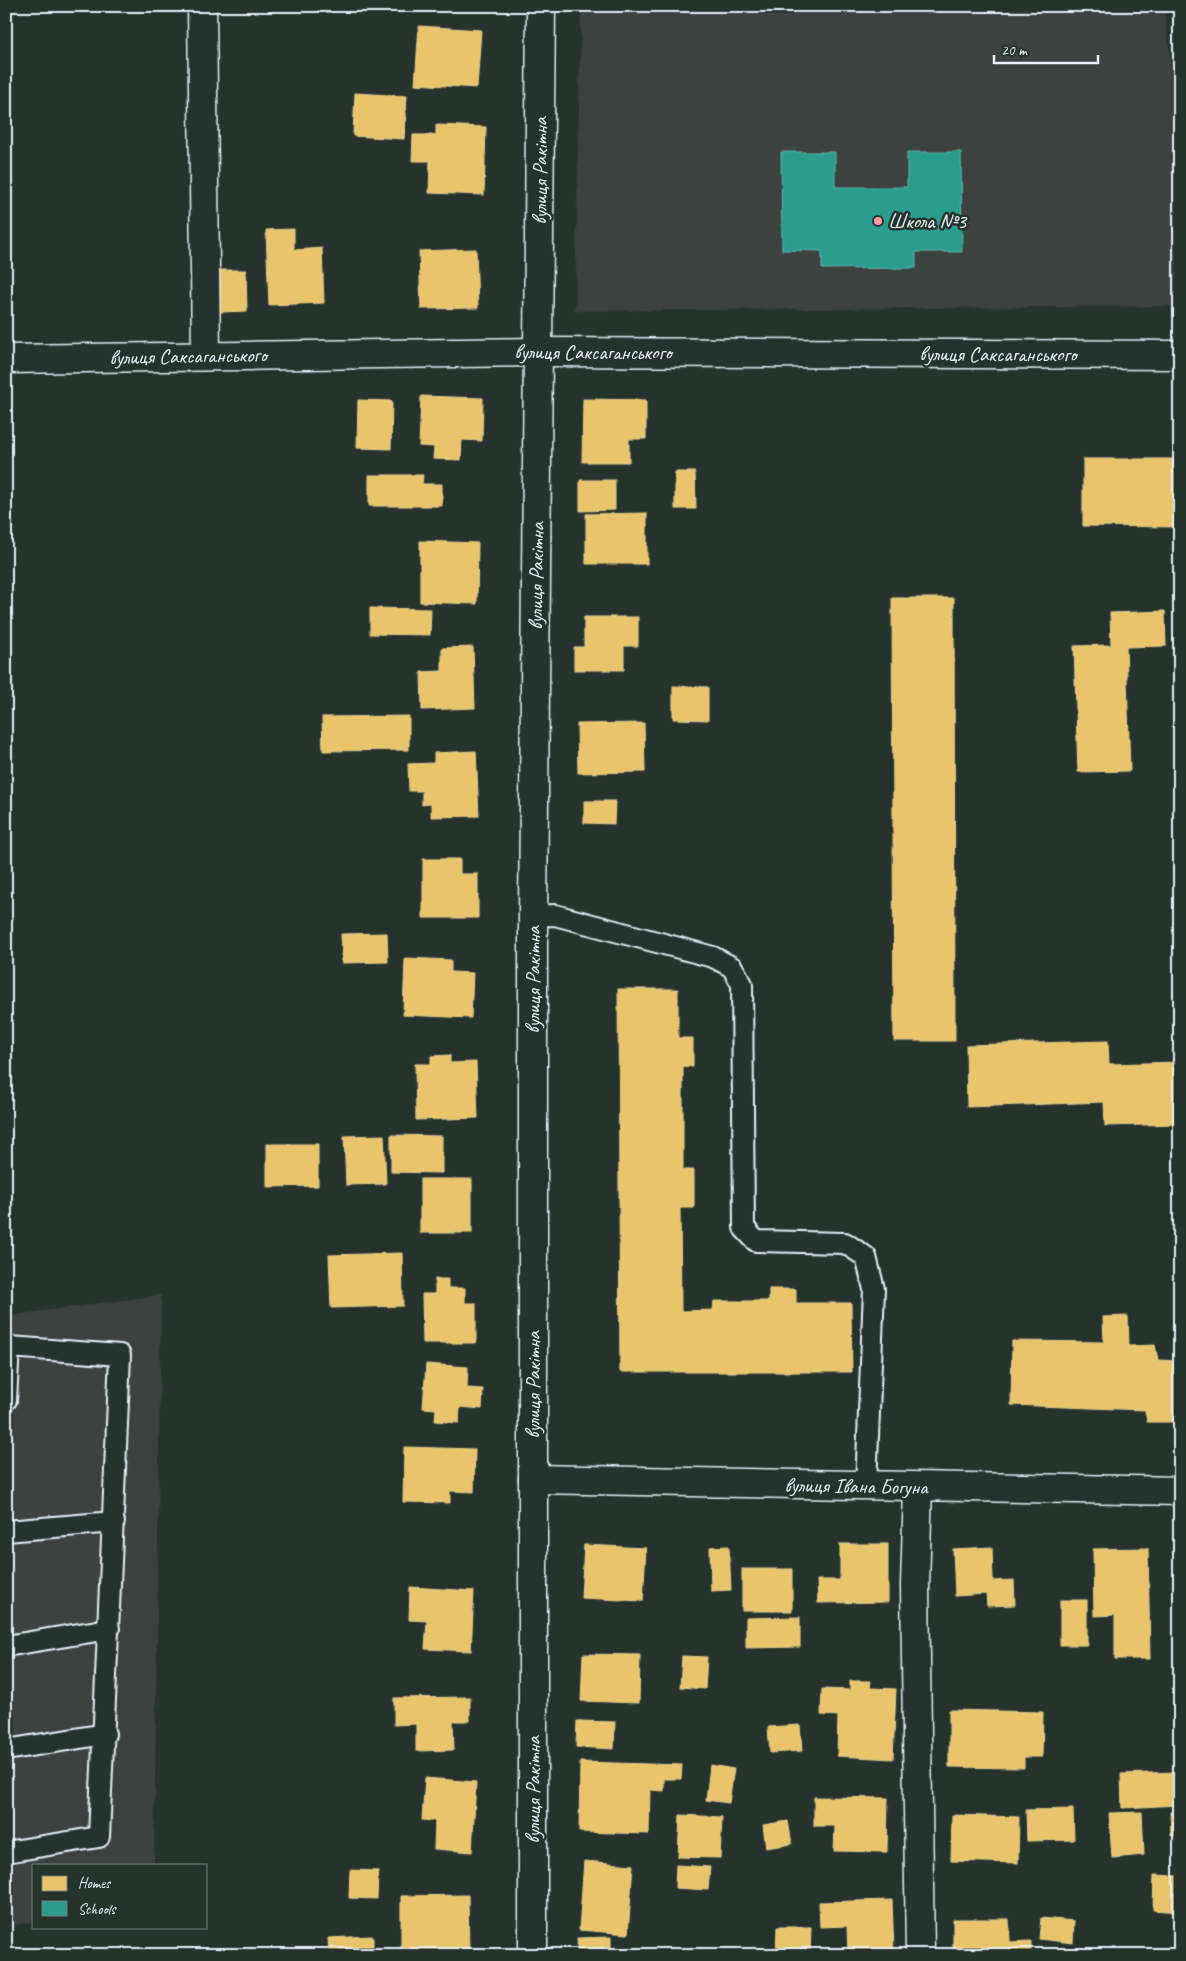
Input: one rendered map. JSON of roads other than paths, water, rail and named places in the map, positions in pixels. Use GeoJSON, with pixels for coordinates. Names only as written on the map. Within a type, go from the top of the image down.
{"type":"FeatureCollection","features":[{"type":"Feature","properties":{"kind":"street"},"geometry":{"type":"LineString","coordinates":[[202,6],[206,355]]}},
{"type":"Feature","properties":{"kind":"street","name":"вулиця Ракітна"},"geometry":{"type":"LineString","coordinates":[[533,1955],[533,916],[541,6]]}},
{"type":"Feature","properties":{"kind":"street","name":"вулиця Саксаганського"},"geometry":{"type":"LineString","coordinates":[[6,359],[539,352],[1180,355]]}},
{"type":"Feature","properties":{"kind":"street","name":"вулиця Івана Богуна"},"geometry":{"type":"LineString","coordinates":[[533,1479],[1180,1491]]}},
{"type":"Feature","properties":{"kind":"street"},"geometry":{"type":"LineString","coordinates":[[918,1487],[915,1585],[920,1955]]}},
{"type":"Feature","properties":{"kind":"lane"},"geometry":{"type":"LineString","coordinates":[[533,916],[555,915],[713,957],[732,967],[742,984],[744,1228],[756,1241],[845,1243],[866,1257],[874,1289],[866,1486]]}},
{"type":"Feature","properties":{"kind":"lane"},"geometry":{"type":"LineString","coordinates":[[6,1400],[9,1347],[120,1355],[105,1734],[98,1836],[6,1852]]}},
{"type":"Feature","properties":{"kind":"lane"},"geometry":{"type":"LineString","coordinates":[[6,1531],[114,1522]]}},
{"type":"Feature","properties":{"kind":"lane"},"geometry":{"type":"LineString","coordinates":[[6,1646],[109,1629]]}},
{"type":"Feature","properties":{"kind":"lane"},"geometry":{"type":"LineString","coordinates":[[6,1750],[105,1734]]}},
{"type":"Feature","properties":{"kind":"place","name":"Школа №3"},"geometry":{"type":"Point","coordinates":[878,221]}}]}
